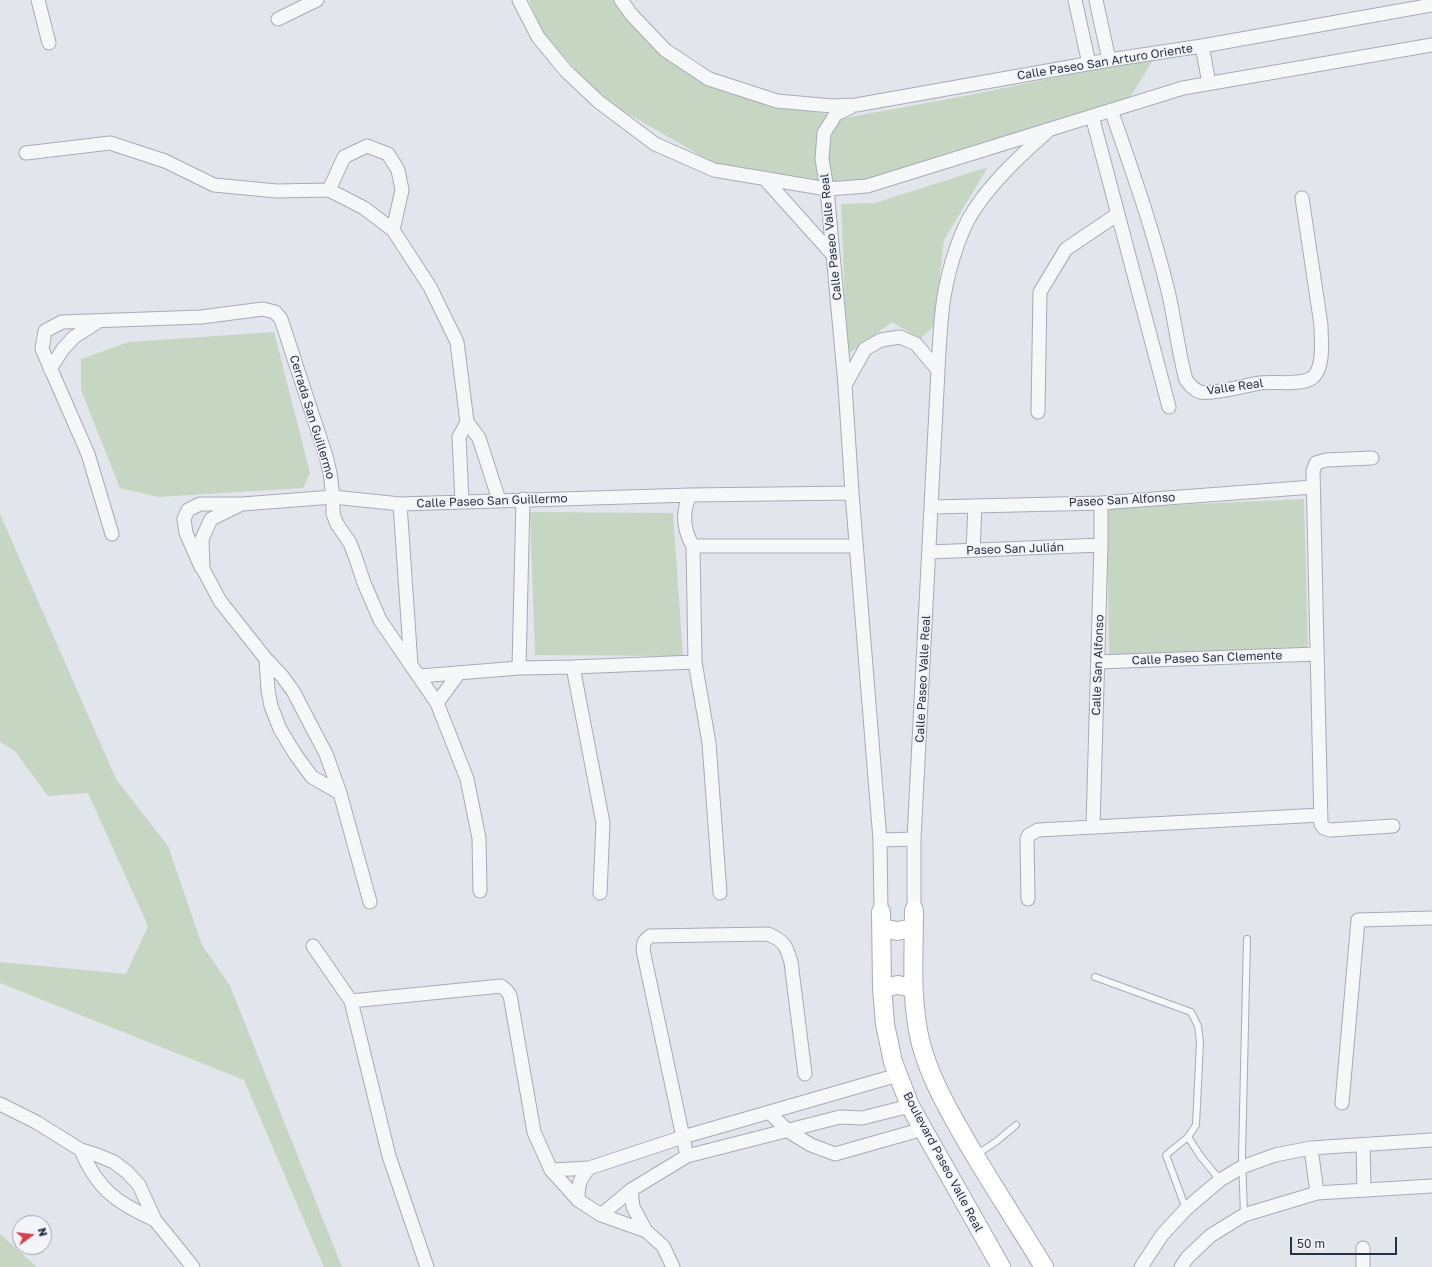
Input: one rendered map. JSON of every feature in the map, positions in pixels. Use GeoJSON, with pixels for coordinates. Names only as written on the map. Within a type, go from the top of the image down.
{"type":"FeatureCollection","features":[{"type":"Feature","properties":{"kind":"street"},"geometry":{"type":"LineString","coordinates":[[38,0],[49,43]]}},
{"type":"Feature","properties":{"kind":"street"},"geometry":{"type":"LineString","coordinates":[[278,19],[314,0]]}},
{"type":"Feature","properties":{"kind":"street"},"geometry":{"type":"LineString","coordinates":[[520,0],[538,37],[566,70],[599,102],[655,144],[714,170],[827,188],[867,186],[1183,88],[1432,45]]}},
{"type":"Feature","properties":{"kind":"street","name":"Calle Paseo San Arturo Oriente"},"geometry":{"type":"LineString","coordinates":[[621,0],[631,14],[665,50],[709,79],[777,101],[832,106],[856,105],[1432,5]]}},
{"type":"Feature","properties":{"kind":"street"},"geometry":{"type":"LineString","coordinates":[[1075,0],[1089,64]]}},
{"type":"Feature","properties":{"kind":"street"},"geometry":{"type":"LineString","coordinates":[[1096,0],[1110,60]]}},
{"type":"Feature","properties":{"kind":"street"},"geometry":{"type":"LineString","coordinates":[[1202,46],[1209,83]]}},
{"type":"Feature","properties":{"kind":"street","name":"Calle Paseo Valle Real"},"geometry":{"type":"LineString","coordinates":[[856,105],[836,114],[824,133],[822,160],[827,188],[845,385],[856,546],[880,840],[881,920]]}},
{"type":"Feature","properties":{"kind":"street","name":"Valle Real"},"geometry":{"type":"LineString","coordinates":[[1111,110],[1144,205],[1156,248],[1169,298],[1186,380],[1192,388],[1199,392],[1209,392],[1260,383],[1300,382],[1312,378],[1317,372],[1320,364],[1322,346],[1321,325],[1302,198]]}},
{"type":"Feature","properties":{"kind":"street"},"geometry":{"type":"LineString","coordinates":[[1092,116],[1169,407]]}},
{"type":"Feature","properties":{"kind":"street","name":"Calle Paseo Valle Real"},"geometry":{"type":"LineString","coordinates":[[913,988],[914,839],[938,370],[943,304],[947,283],[960,238],[974,210],[1001,176],[1026,150],[1052,128]]}},
{"type":"Feature","properties":{"kind":"street"},"geometry":{"type":"LineString","coordinates":[[26,153],[110,143],[165,161],[214,185],[277,191],[329,190],[364,208],[393,230],[430,287],[457,342],[467,422],[478,438],[499,500]]}},
{"type":"Feature","properties":{"kind":"street"},"geometry":{"type":"LineString","coordinates":[[329,190],[344,157],[367,146],[388,154],[398,170],[402,190],[393,230]]}},
{"type":"Feature","properties":{"kind":"street"},"geometry":{"type":"LineString","coordinates":[[764,178],[833,255]]}},
{"type":"Feature","properties":{"kind":"street"},"geometry":{"type":"LineString","coordinates":[[1038,412],[1040,292],[1066,249],[1118,214]]}},
{"type":"Feature","properties":{"kind":"street","name":"Cerrada San Guillermo"},"geometry":{"type":"LineString","coordinates":[[100,320],[201,317],[263,309],[275,312],[282,319],[326,456],[333,497],[242,504],[200,504],[188,510],[184,519],[186,533],[203,569]]}},
{"type":"Feature","properties":{"kind":"street"},"geometry":{"type":"LineString","coordinates":[[50,369],[63,349],[74,337],[100,320]]}},
{"type":"Feature","properties":{"kind":"street"},"geometry":{"type":"LineString","coordinates":[[100,320],[62,322],[45,331],[42,349],[88,454],[112,534]]}},
{"type":"Feature","properties":{"kind":"street"},"geometry":{"type":"LineString","coordinates":[[845,385],[865,349],[881,340],[900,337],[916,344],[938,370]]}},
{"type":"Feature","properties":{"kind":"street"},"geometry":{"type":"LineString","coordinates":[[462,502],[458,437],[467,422]]}},
{"type":"Feature","properties":{"kind":"street"},"geometry":{"type":"LineString","coordinates":[[1372,458],[1326,460],[1316,463],[1313,471],[1321,815],[1324,828],[1330,830],[1393,826]]}},
{"type":"Feature","properties":{"kind":"street","name":"Paseo San Alfonso"},"geometry":{"type":"LineString","coordinates":[[931,507],[1101,503],[1313,487]]}},
{"type":"Feature","properties":{"kind":"street","name":"Calle Paseo San Guillermo"},"geometry":{"type":"LineString","coordinates":[[333,497],[400,504],[523,499],[852,493]]}},
{"type":"Feature","properties":{"kind":"street"},"geometry":{"type":"LineString","coordinates":[[690,495],[685,505],[684,516],[689,540],[693,546],[695,662],[709,743],[720,893]]}},
{"type":"Feature","properties":{"kind":"street"},"geometry":{"type":"LineString","coordinates":[[333,497],[333,514],[337,524],[350,543],[380,620],[389,635],[438,703],[467,779],[479,838],[480,891]]}},
{"type":"Feature","properties":{"kind":"street"},"geometry":{"type":"LineString","coordinates":[[519,668],[523,499]]}},
{"type":"Feature","properties":{"kind":"street","name":"Calle San Alfonso"},"geometry":{"type":"LineString","coordinates":[[1093,826],[1101,503]]}},
{"type":"Feature","properties":{"kind":"street","name":"Cerrada San Guillermo"},"geometry":{"type":"LineString","coordinates":[[203,569],[202,539],[211,519],[242,504]]}},
{"type":"Feature","properties":{"kind":"street"},"geometry":{"type":"LineString","coordinates":[[400,504],[411,665]]}},
{"type":"Feature","properties":{"kind":"street"},"geometry":{"type":"LineString","coordinates":[[973,550],[975,506]]}},
{"type":"Feature","properties":{"kind":"street","name":"Paseo San Julián"},"geometry":{"type":"LineString","coordinates":[[929,552],[1101,545]]}},
{"type":"Feature","properties":{"kind":"street"},"geometry":{"type":"LineString","coordinates":[[693,546],[856,546]]}},
{"type":"Feature","properties":{"kind":"street"},"geometry":{"type":"LineString","coordinates":[[203,569],[220,600],[293,691],[326,754],[340,793],[370,902]]}},
{"type":"Feature","properties":{"kind":"street","name":"Calle Paseo San Clemente"},"geometry":{"type":"LineString","coordinates":[[1098,662],[1317,654]]}},
{"type":"Feature","properties":{"kind":"street"},"geometry":{"type":"LineString","coordinates":[[266,659],[268,690],[271,706],[280,729],[295,754],[312,777],[340,793]]}},
{"type":"Feature","properties":{"kind":"street"},"geometry":{"type":"LineString","coordinates":[[420,676],[519,668],[573,668],[695,662]]}},
{"type":"Feature","properties":{"kind":"street"},"geometry":{"type":"LineString","coordinates":[[573,668],[602,823],[600,893]]}},
{"type":"Feature","properties":{"kind":"street"},"geometry":{"type":"LineString","coordinates":[[438,703],[459,672]]}},
{"type":"Feature","properties":{"kind":"street"},"geometry":{"type":"LineString","coordinates":[[1028,899],[1026,844],[1029,835],[1038,830],[1321,815]]}},
{"type":"Feature","properties":{"kind":"street"},"geometry":{"type":"LineString","coordinates":[[880,840],[914,839]]}},
{"type":"Feature","properties":{"kind":"street"},"geometry":{"type":"LineString","coordinates":[[1342,1103],[1358,920],[1432,918]]}},
{"type":"Feature","properties":{"kind":"street"},"geometry":{"type":"LineString","coordinates":[[881,920],[897,931],[914,919]]}},
{"type":"Feature","properties":{"kind":"street","name":"Boulevard Paseo Valle Real"},"geometry":{"type":"LineString","coordinates":[[881,920],[882,988],[885,1024],[888,1043],[898,1075],[910,1106],[1000,1267]]}},
{"type":"Feature","properties":{"kind":"street"},"geometry":{"type":"LineString","coordinates":[[687,1156],[643,950],[644,942],[650,936],[768,934],[780,939],[787,947],[791,962],[805,1074]]}},
{"type":"Feature","properties":{"kind":"street"},"geometry":{"type":"LineString","coordinates":[[313,946],[351,1001],[389,1156],[426,1267]]}},
{"type":"Feature","properties":{"kind":"street"},"geometry":{"type":"LineString","coordinates":[[882,988],[898,985],[913,988],[915,1016],[921,1044],[930,1071],[974,1156],[1044,1267]]}},
{"type":"Feature","properties":{"kind":"street"},"geometry":{"type":"LineString","coordinates":[[351,1001],[500,986],[506,990],[510,995],[534,1132],[551,1170],[578,1200],[601,1215],[646,1232],[663,1246],[673,1267]]}},
{"type":"Feature","properties":{"kind":"street"},"geometry":{"type":"LineString","coordinates":[[551,1170],[589,1168],[683,1137],[898,1075]]}},
{"type":"Feature","properties":{"kind":"street"},"geometry":{"type":"LineString","coordinates":[[0,1104],[36,1122],[81,1150],[114,1162],[127,1172],[139,1185],[155,1220],[193,1267]]}},
{"type":"Feature","properties":{"kind":"street"},"geometry":{"type":"LineString","coordinates":[[601,1215],[631,1190],[687,1156],[840,1117],[862,1118],[910,1106]]}},
{"type":"Feature","properties":{"kind":"street"},"geometry":{"type":"LineString","coordinates":[[769,1112],[788,1131],[811,1145],[835,1154],[923,1129]]}},
{"type":"Feature","properties":{"kind":"street"},"geometry":{"type":"LineString","coordinates":[[1141,1267],[1162,1235],[1186,1209],[1220,1180],[1242,1167],[1275,1155],[1311,1148],[1432,1140]]}},
{"type":"Feature","properties":{"kind":"street"},"geometry":{"type":"LineString","coordinates":[[1362,1145],[1364,1190]]}},
{"type":"Feature","properties":{"kind":"street"},"geometry":{"type":"LineString","coordinates":[[1311,1148],[1318,1194]]}},
{"type":"Feature","properties":{"kind":"street"},"geometry":{"type":"LineString","coordinates":[[81,1150],[88,1167],[99,1182],[114,1198],[155,1220]]}},
{"type":"Feature","properties":{"kind":"street"},"geometry":{"type":"LineString","coordinates":[[578,1200],[578,1185],[582,1176],[589,1168]]}},
{"type":"Feature","properties":{"kind":"street"},"geometry":{"type":"LineString","coordinates":[[1181,1267],[1187,1258],[1210,1236],[1244,1214],[1318,1194],[1432,1186]]}},
{"type":"Feature","properties":{"kind":"street"},"geometry":{"type":"LineString","coordinates":[[631,1190],[633,1207],[646,1232]]}},
{"type":"Feature","properties":{"kind":"street"},"geometry":{"type":"LineString","coordinates":[[1363,1248],[1363,1267]]}},
{"type":"Feature","properties":{"kind":"lane"},"geometry":{"type":"LineString","coordinates":[[1244,1214],[1242,1167],[1247,939]]}},
{"type":"Feature","properties":{"kind":"lane"},"geometry":{"type":"LineString","coordinates":[[1095,977],[1191,1012],[1198,1026],[1200,1042],[1196,1125],[1188,1138],[1166,1155],[1186,1209]]}},
{"type":"Feature","properties":{"kind":"lane"},"geometry":{"type":"LineString","coordinates":[[974,1156],[997,1141],[1016,1125]]}},
{"type":"Feature","properties":{"kind":"lane"},"geometry":{"type":"LineString","coordinates":[[1188,1138],[1220,1180]]}},
{"type":"Feature","properties":{"kind":"green space"},"geometry":{"type":"Polygon","coordinates":[[[529,0],[615,0],[692,75],[766,101],[844,118],[965,96],[1155,57],[1126,104],[862,181],[815,183],[715,164],[601,98],[541,30],[529,0]]]}},
{"type":"Feature","properties":{"kind":"green space"},"geometry":{"type":"Polygon","coordinates":[[[988,167],[944,240],[934,326],[920,339],[892,322],[847,355],[841,204],[875,203],[988,167]]]}},
{"type":"Feature","properties":{"kind":"green space"},"geometry":{"type":"Polygon","coordinates":[[[274,332],[310,473],[303,488],[158,497],[120,488],[81,390],[81,359],[129,342],[274,332]]]}},
{"type":"Feature","properties":{"kind":"green space"},"geometry":{"type":"Polygon","coordinates":[[[1304,499],[1308,648],[1109,657],[1107,508],[1304,499]]]}},
{"type":"Feature","properties":{"kind":"green space"},"geometry":{"type":"Polygon","coordinates":[[[530,512],[673,513],[683,656],[535,655],[530,512]]]}},
{"type":"Feature","properties":{"kind":"green space"},"geometry":{"type":"Polygon","coordinates":[[[0,514],[116,779],[168,846],[202,945],[230,986],[342,1267],[324,1267],[244,1080],[0,983],[0,962],[126,974],[148,926],[88,793],[48,796],[15,751],[0,742],[0,514]]]}},
{"type":"Feature","properties":{"kind":"green space"},"geometry":{"type":"Polygon","coordinates":[[[0,1234],[12,1245],[12,1255],[24,1255],[37,1267],[0,1267],[0,1234]]]}}]}
